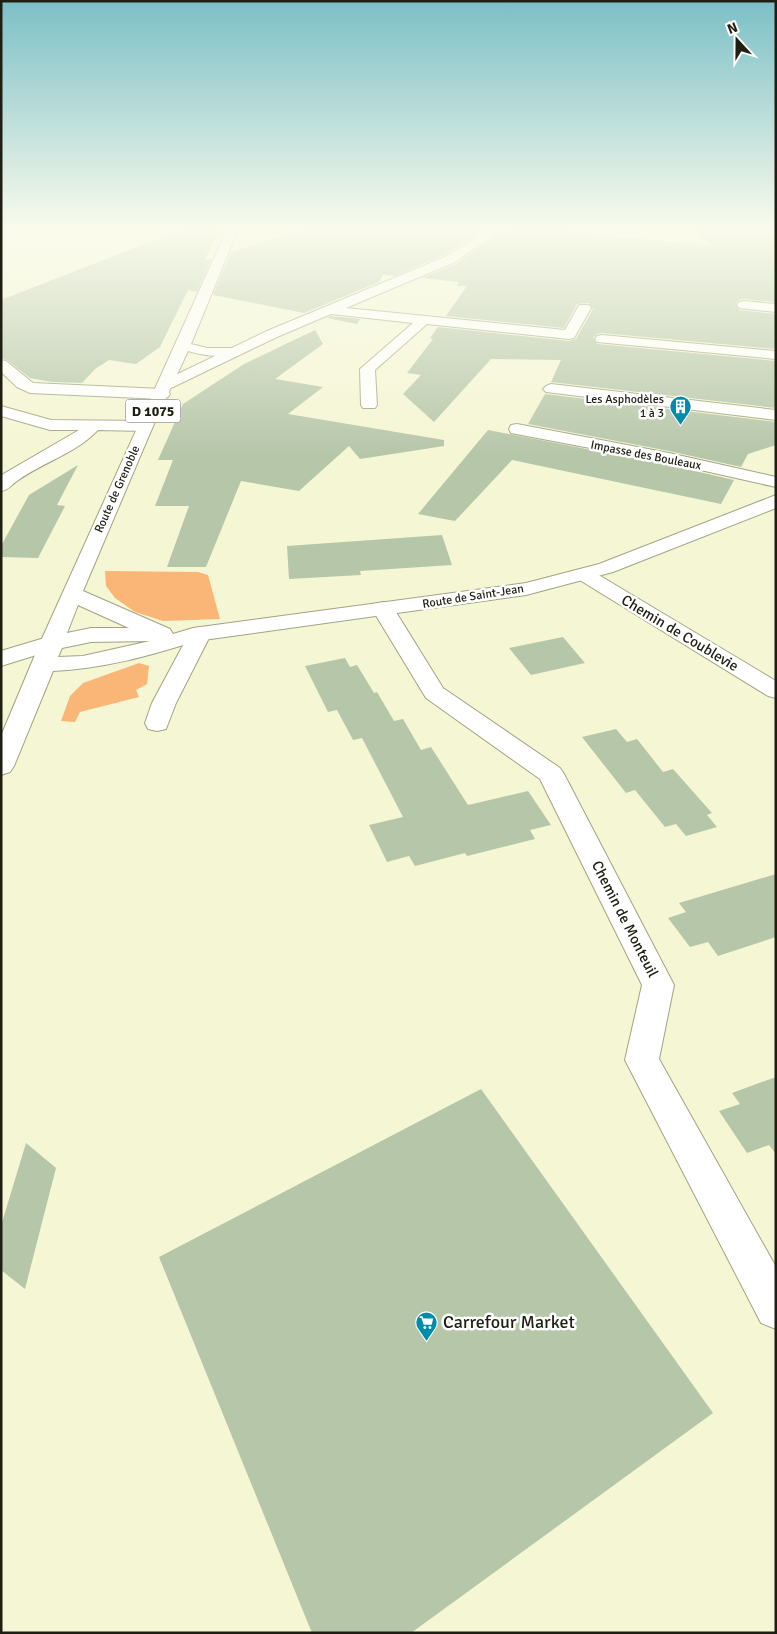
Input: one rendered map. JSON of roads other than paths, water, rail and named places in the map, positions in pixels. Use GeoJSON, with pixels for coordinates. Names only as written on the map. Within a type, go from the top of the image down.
{"type":"FeatureCollection","features":[{"type":"Feature","properties":{"kind":"street","name":"Route de Grenoble"},"geometry":{"type":"LineString","coordinates":[[47,653],[145,426],[164,390],[201,303]]}},
{"type":"Feature","properties":{"kind":"street"},"geometry":{"type":"LineString","coordinates":[[1,364],[22,384],[30,388],[164,390],[231,353],[345,303]]}},
{"type":"Feature","properties":{"kind":"street"},"geometry":{"type":"LineString","coordinates":[[744,305],[776,308]]}},
{"type":"Feature","properties":{"kind":"street"},"geometry":{"type":"LineString","coordinates":[[329,310],[570,335],[584,308]]}},
{"type":"Feature","properties":{"kind":"street"},"geometry":{"type":"LineString","coordinates":[[369,405],[367,369],[424,320]]}},
{"type":"Feature","properties":{"kind":"street"},"geometry":{"type":"LineString","coordinates":[[602,339],[776,355]]}},
{"type":"Feature","properties":{"kind":"street"},"geometry":{"type":"LineString","coordinates":[[180,353],[231,353]]}},
{"type":"Feature","properties":{"kind":"street"},"geometry":{"type":"LineString","coordinates":[[551,389],[776,415]]}},
{"type":"Feature","properties":{"kind":"street"},"geometry":{"type":"LineString","coordinates":[[1,411],[50,425],[92,427],[145,426]]}},
{"type":"Feature","properties":{"kind":"street"},"geometry":{"type":"LineString","coordinates":[[1,486],[11,478],[81,438],[92,427]]}},
{"type":"Feature","properties":{"kind":"street","name":"Impasse des Bouleaux"},"geometry":{"type":"LineString","coordinates":[[517,429],[669,458],[776,484]]}},
{"type":"Feature","properties":{"kind":"street","name":"Route de Saint-Jean"},"geometry":{"type":"LineString","coordinates":[[742,513],[776,484]]}},
{"type":"Feature","properties":{"kind":"street","name":"Route de Saint-Jean"},"geometry":{"type":"LineString","coordinates":[[47,653],[83,663],[144,650],[197,635],[526,588],[585,576],[776,501]]}},
{"type":"Feature","properties":{"kind":"street","name":"Chemin de Coublevie"},"geometry":{"type":"LineString","coordinates":[[585,576],[776,691]]}},
{"type":"Feature","properties":{"kind":"street","name":"Route de Saint-Jean"},"geometry":{"type":"LineString","coordinates":[[71,594],[162,634]]}},
{"type":"Feature","properties":{"kind":"street","name":"Chemin de Monteuil"},"geometry":{"type":"LineString","coordinates":[[383,609],[434,693],[551,774],[658,985],[642,1060],[776,1308]]}},
{"type":"Feature","properties":{"kind":"street","name":"Route de Saint-Jean"},"geometry":{"type":"LineString","coordinates":[[47,653],[91,635],[197,635]]}},
{"type":"Feature","properties":{"kind":"street"},"geometry":{"type":"LineString","coordinates":[[157,723],[164,703],[197,635]]}},
{"type":"Feature","properties":{"kind":"street"},"geometry":{"type":"LineString","coordinates":[[1,659],[47,653]]}},
{"type":"Feature","properties":{"kind":"street","name":"D 1075"},"geometry":{"type":"LineString","coordinates":[[1,766],[28,704],[47,653]]}},
{"type":"Feature","properties":{"kind":"place","name":"Les Asphodèles 1 à 3"},"geometry":{"type":"Point","coordinates":[680,425]}},
{"type":"Feature","properties":{"kind":"place","name":"Carrefour Market"},"geometry":{"type":"Point","coordinates":[427,1341]}}]}
